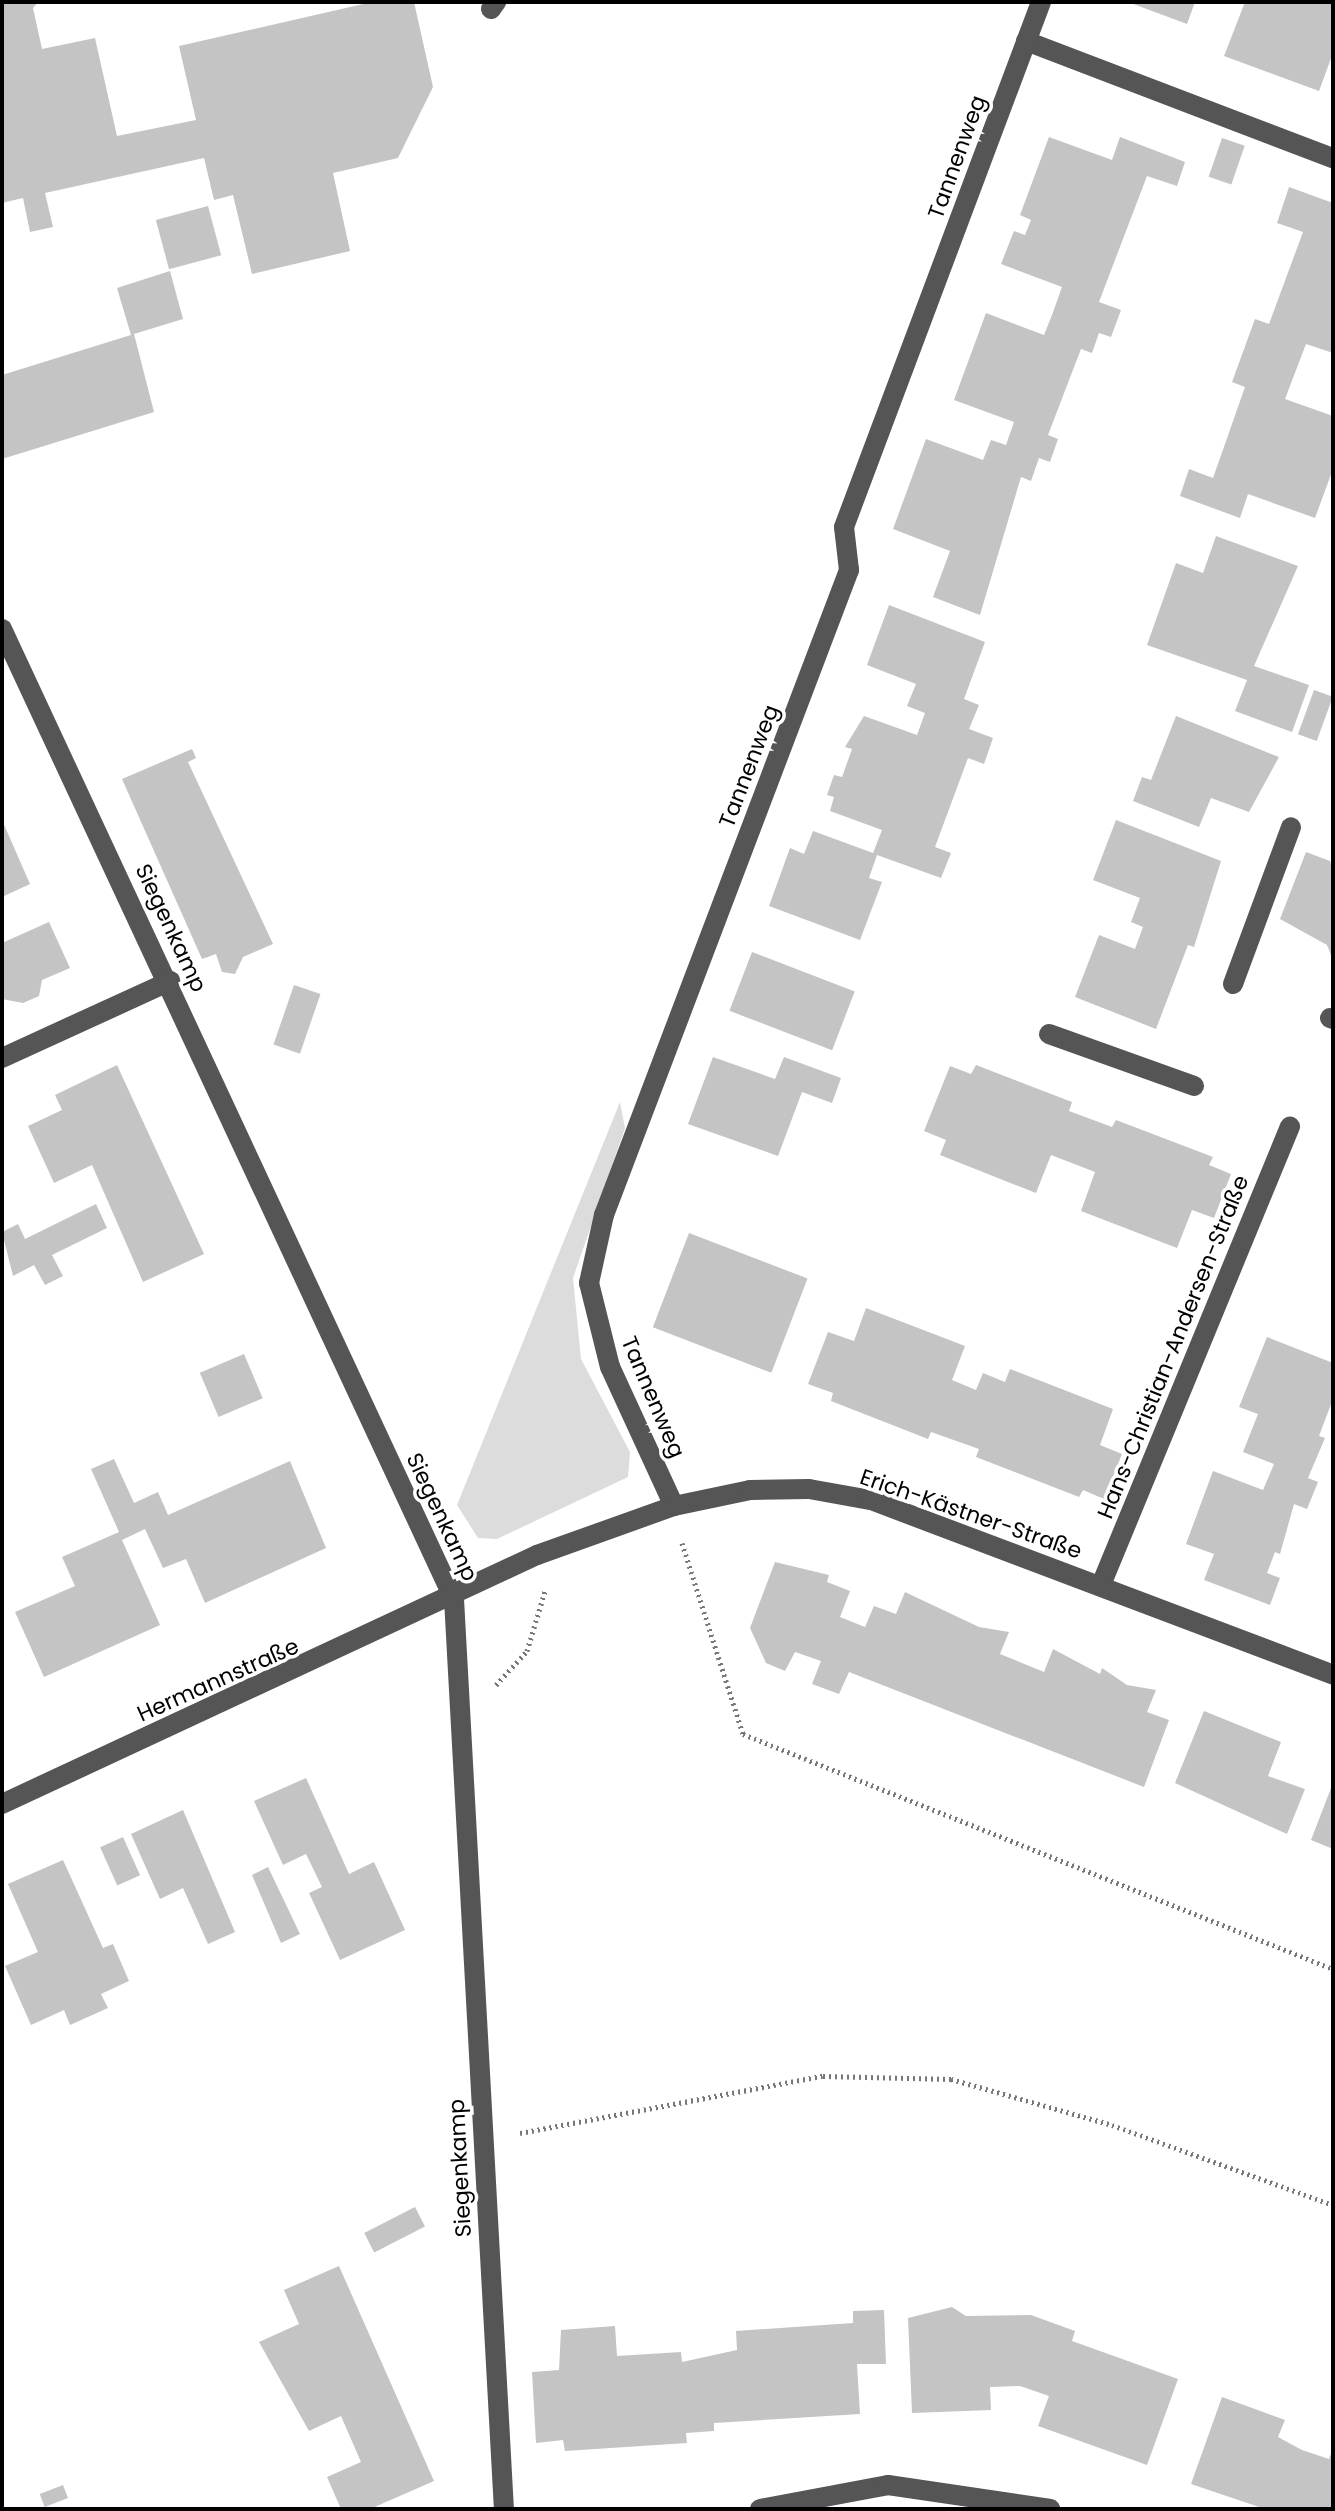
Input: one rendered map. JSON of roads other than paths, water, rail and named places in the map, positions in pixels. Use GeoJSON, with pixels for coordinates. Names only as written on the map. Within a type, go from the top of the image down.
{"type":"FeatureCollection","features":[{"type":"Feature","properties":{"kind":"street","name":"Tannenweg"},"geometry":{"type":"LineString","coordinates":[[674,1506],[610,1367],[589,1283],[604,1215],[849,570],[844,527],[1041,2]]}},
{"type":"Feature","properties":{"kind":"street"},"geometry":{"type":"LineString","coordinates":[[1026,41],[1333,158]]}},
{"type":"Feature","properties":{"kind":"street","name":"Siegenkamp"},"geometry":{"type":"LineString","coordinates":[[2,629],[170,981],[454,1599],[504,2509]]}},
{"type":"Feature","properties":{"kind":"street"},"geometry":{"type":"LineString","coordinates":[[1233,984],[1291,827]]}},
{"type":"Feature","properties":{"kind":"street"},"geometry":{"type":"LineString","coordinates":[[2,1058],[170,981]]}},
{"type":"Feature","properties":{"kind":"street"},"geometry":{"type":"LineString","coordinates":[[1049,1034],[1194,1086]]}},
{"type":"Feature","properties":{"kind":"street","name":"Hans-Christian-Andersen-Straße"},"geometry":{"type":"LineString","coordinates":[[1101,1585],[1290,1126]]}},
{"type":"Feature","properties":{"kind":"street","name":"Erich-Kästner-Straße"},"geometry":{"type":"LineString","coordinates":[[454,1599],[537,1555],[674,1506],[750,1490],[809,1489],[871,1500],[1333,1675]]}},
{"type":"Feature","properties":{"kind":"street","name":"Hermannstraße"},"geometry":{"type":"LineString","coordinates":[[2,1804],[454,1599]]}},
{"type":"Feature","properties":{"kind":"street"},"geometry":{"type":"LineString","coordinates":[[760,2509],[888,2485],[1047,2508]]}}]}
